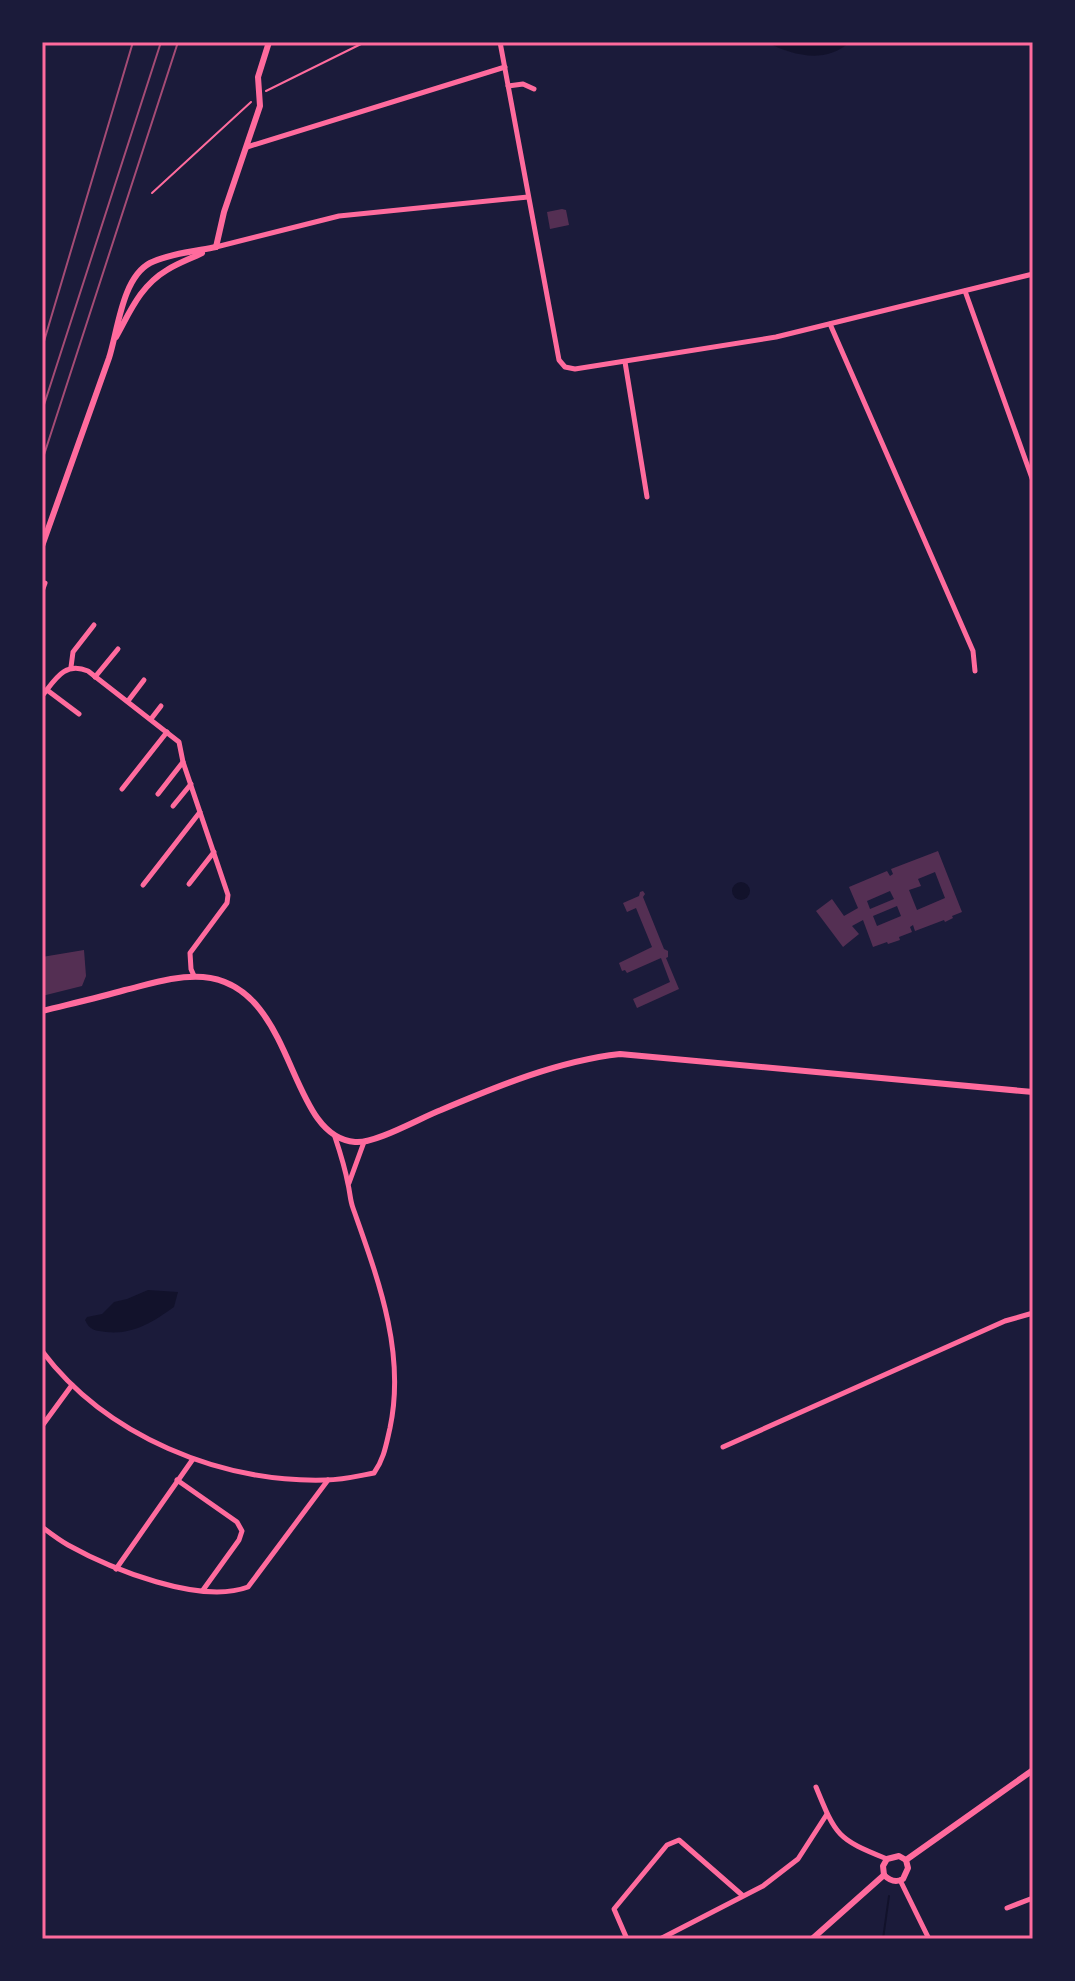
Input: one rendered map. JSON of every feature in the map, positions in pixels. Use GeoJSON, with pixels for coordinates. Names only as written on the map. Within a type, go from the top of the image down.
{"type":"FeatureCollection","features":[{"type":"Feature","properties":{"kind":"street"},"geometry":{"type":"LineString","coordinates":[[216,247],[224,212],[260,106],[258,77],[269,42]]}},
{"type":"Feature","properties":{"kind":"street"},"geometry":{"type":"LineString","coordinates":[[500,42],[559,360],[565,367],[575,369],[755,341],[1033,274]]}},
{"type":"Feature","properties":{"kind":"street"},"geometry":{"type":"LineString","coordinates":[[247,147],[505,67]]}},
{"type":"Feature","properties":{"kind":"street"},"geometry":{"type":"LineString","coordinates":[[508,86],[523,84],[534,89]]}},
{"type":"Feature","properties":{"kind":"street"},"geometry":{"type":"LineString","coordinates":[[114,342],[132,280],[140,269],[158,260],[339,216],[528,197]]}},
{"type":"Feature","properties":{"kind":"street"},"geometry":{"type":"LineString","coordinates":[[42,546],[114,342],[136,299],[164,271],[216,247]]}},
{"type":"Feature","properties":{"kind":"street"},"geometry":{"type":"LineString","coordinates":[[965,291],[1033,481]]}},
{"type":"Feature","properties":{"kind":"street"},"geometry":{"type":"LineString","coordinates":[[830,324],[973,651],[975,671]]}},
{"type":"Feature","properties":{"kind":"street"},"geometry":{"type":"LineString","coordinates":[[625,362],[647,497]]}},
{"type":"Feature","properties":{"kind":"street"},"geometry":{"type":"LineString","coordinates":[[42,591],[45,583]]}},
{"type":"Feature","properties":{"kind":"street"},"geometry":{"type":"LineString","coordinates":[[42,696],[71,667],[73,652],[94,625]]}},
{"type":"Feature","properties":{"kind":"street"},"geometry":{"type":"LineString","coordinates":[[95,677],[118,649]]}},
{"type":"Feature","properties":{"kind":"street"},"geometry":{"type":"LineString","coordinates":[[71,667],[84,669],[179,742],[228,895],[227,903],[190,953],[194,976]]}},
{"type":"Feature","properties":{"kind":"street"},"geometry":{"type":"LineString","coordinates":[[128,701],[144,680]]}},
{"type":"Feature","properties":{"kind":"street"},"geometry":{"type":"LineString","coordinates":[[47,690],[79,714]]}},
{"type":"Feature","properties":{"kind":"street"},"geometry":{"type":"LineString","coordinates":[[151,719],[161,706]]}},
{"type":"Feature","properties":{"kind":"street"},"geometry":{"type":"LineString","coordinates":[[122,789],[167,732]]}},
{"type":"Feature","properties":{"kind":"street"},"geometry":{"type":"LineString","coordinates":[[158,794],[183,762]]}},
{"type":"Feature","properties":{"kind":"street"},"geometry":{"type":"LineString","coordinates":[[173,806],[191,784]]}},
{"type":"Feature","properties":{"kind":"street"},"geometry":{"type":"LineString","coordinates":[[143,885],[200,812]]}},
{"type":"Feature","properties":{"kind":"street"},"geometry":{"type":"LineString","coordinates":[[189,884],[214,852]]}},
{"type":"Feature","properties":{"kind":"street"},"geometry":{"type":"LineString","coordinates":[[42,1011],[166,980],[194,976],[226,982],[250,998],[276,1033],[322,1125],[335,1137],[364,1142],[542,1072],[579,1060],[620,1054],[1033,1092]]}},
{"type":"Feature","properties":{"kind":"street"},"geometry":{"type":"LineString","coordinates":[[42,1351],[72,1385],[108,1416],[193,1459],[243,1473],[300,1479],[328,1480],[374,1473],[383,1461],[394,1410],[395,1357],[387,1311],[351,1204],[335,1137]]}},
{"type":"Feature","properties":{"kind":"street"},"geometry":{"type":"LineString","coordinates":[[348,1184],[364,1142]]}},
{"type":"Feature","properties":{"kind":"street"},"geometry":{"type":"LineString","coordinates":[[723,1447],[1005,1321],[1033,1313]]}},
{"type":"Feature","properties":{"kind":"street"},"geometry":{"type":"LineString","coordinates":[[42,1426],[72,1385]]}},
{"type":"Feature","properties":{"kind":"street"},"geometry":{"type":"LineString","coordinates":[[116,1569],[193,1459]]}},
{"type":"Feature","properties":{"kind":"street"},"geometry":{"type":"LineString","coordinates":[[177,1480],[237,1522],[242,1531],[203,1591]]}},
{"type":"Feature","properties":{"kind":"street"},"geometry":{"type":"LineString","coordinates":[[42,1527],[65,1544],[116,1569],[203,1591],[237,1591],[248,1587],[328,1480]]}},
{"type":"Feature","properties":{"kind":"street"},"geometry":{"type":"LineString","coordinates":[[906,1860],[1033,1770]]}},
{"type":"Feature","properties":{"kind":"street"},"geometry":{"type":"LineString","coordinates":[[816,1787],[837,1832],[846,1841],[887,1859],[899,1856],[906,1860]]}},
{"type":"Feature","properties":{"kind":"street"},"geometry":{"type":"LineString","coordinates":[[660,1939],[763,1886],[798,1859],[827,1814]]}},
{"type":"Feature","properties":{"kind":"street"},"geometry":{"type":"LineString","coordinates":[[627,1939],[614,1909],[667,1845],[679,1840],[742,1895]]}},
{"type":"Feature","properties":{"kind":"street"},"geometry":{"type":"LineString","coordinates":[[887,1859],[883,1866],[884,1875],[891,1880],[900,1880],[908,1872],[906,1860]]}},
{"type":"Feature","properties":{"kind":"street"},"geometry":{"type":"LineString","coordinates":[[812,1939],[884,1875]]}},
{"type":"Feature","properties":{"kind":"street"},"geometry":{"type":"LineString","coordinates":[[900,1880],[929,1939]]}},
{"type":"Feature","properties":{"kind":"street"},"geometry":{"type":"LineString","coordinates":[[1007,1908],[1033,1898]]}},
{"type":"Feature","properties":{"kind":"path"},"geometry":{"type":"LineString","coordinates":[[152,193],[260,94],[365,42]]}},
{"type":"Feature","properties":{"kind":"shaded area"},"geometry":{"type":"Polygon","coordinates":[[[766,42],[850,42],[830,53],[809,56],[766,42]]]}},
{"type":"Feature","properties":{"kind":"shaded area"},"geometry":{"type":"Polygon","coordinates":[[[741,882],[750,891],[741,900],[732,891],[741,882]]]}},
{"type":"Feature","properties":{"kind":"shaded area"},"geometry":{"type":"Polygon","coordinates":[[[148,1290],[178,1292],[174,1307],[150,1322],[125,1331],[99,1331],[91,1328],[85,1320],[102,1314],[114,1302],[148,1290]]]}},
{"type":"Feature","properties":{"kind":"building"},"geometry":{"type":"Polygon","coordinates":[[[566,210],[569,225],[550,229],[547,212],[566,210]]]}},
{"type":"Feature","properties":{"kind":"building"},"geometry":{"type":"Polygon","coordinates":[[[938,851],[962,912],[945,922],[915,931],[913,925],[910,927],[912,932],[899,937],[900,940],[873,947],[863,920],[852,926],[859,934],[843,947],[816,911],[832,899],[844,916],[858,908],[849,887],[887,871],[890,876],[893,874],[891,869],[938,851]],[[935,872],[918,879],[921,886],[909,890],[917,910],[945,898],[935,872]],[[890,891],[867,901],[870,909],[894,899],[890,891]],[[897,906],[873,916],[877,926],[901,916],[897,906]]]}},
{"type":"Feature","properties":{"kind":"building"},"geometry":{"type":"Polygon","coordinates":[[[643,891],[664,949],[668,951],[666,958],[679,989],[637,1008],[633,999],[670,982],[661,958],[627,973],[622,971],[619,963],[652,947],[636,908],[627,912],[623,903],[643,891]]]}},
{"type":"Feature","properties":{"kind":"building"},"geometry":{"type":"Polygon","coordinates":[[[84,950],[86,976],[82,986],[42,996],[42,957],[84,950]]]}},
{"type":"Feature","properties":{"kind":"waterway"},"geometry":{"type":"LineString","coordinates":[[883,1939],[889,1896]]}},
{"type":"Feature","properties":{"kind":"railway"},"geometry":{"type":"LineString","coordinates":[[42,348],[133,42]]}},
{"type":"Feature","properties":{"kind":"railway"},"geometry":{"type":"LineString","coordinates":[[42,411],[161,42]]}},
{"type":"Feature","properties":{"kind":"railway"},"geometry":{"type":"LineString","coordinates":[[42,461],[178,42]]}}]}
